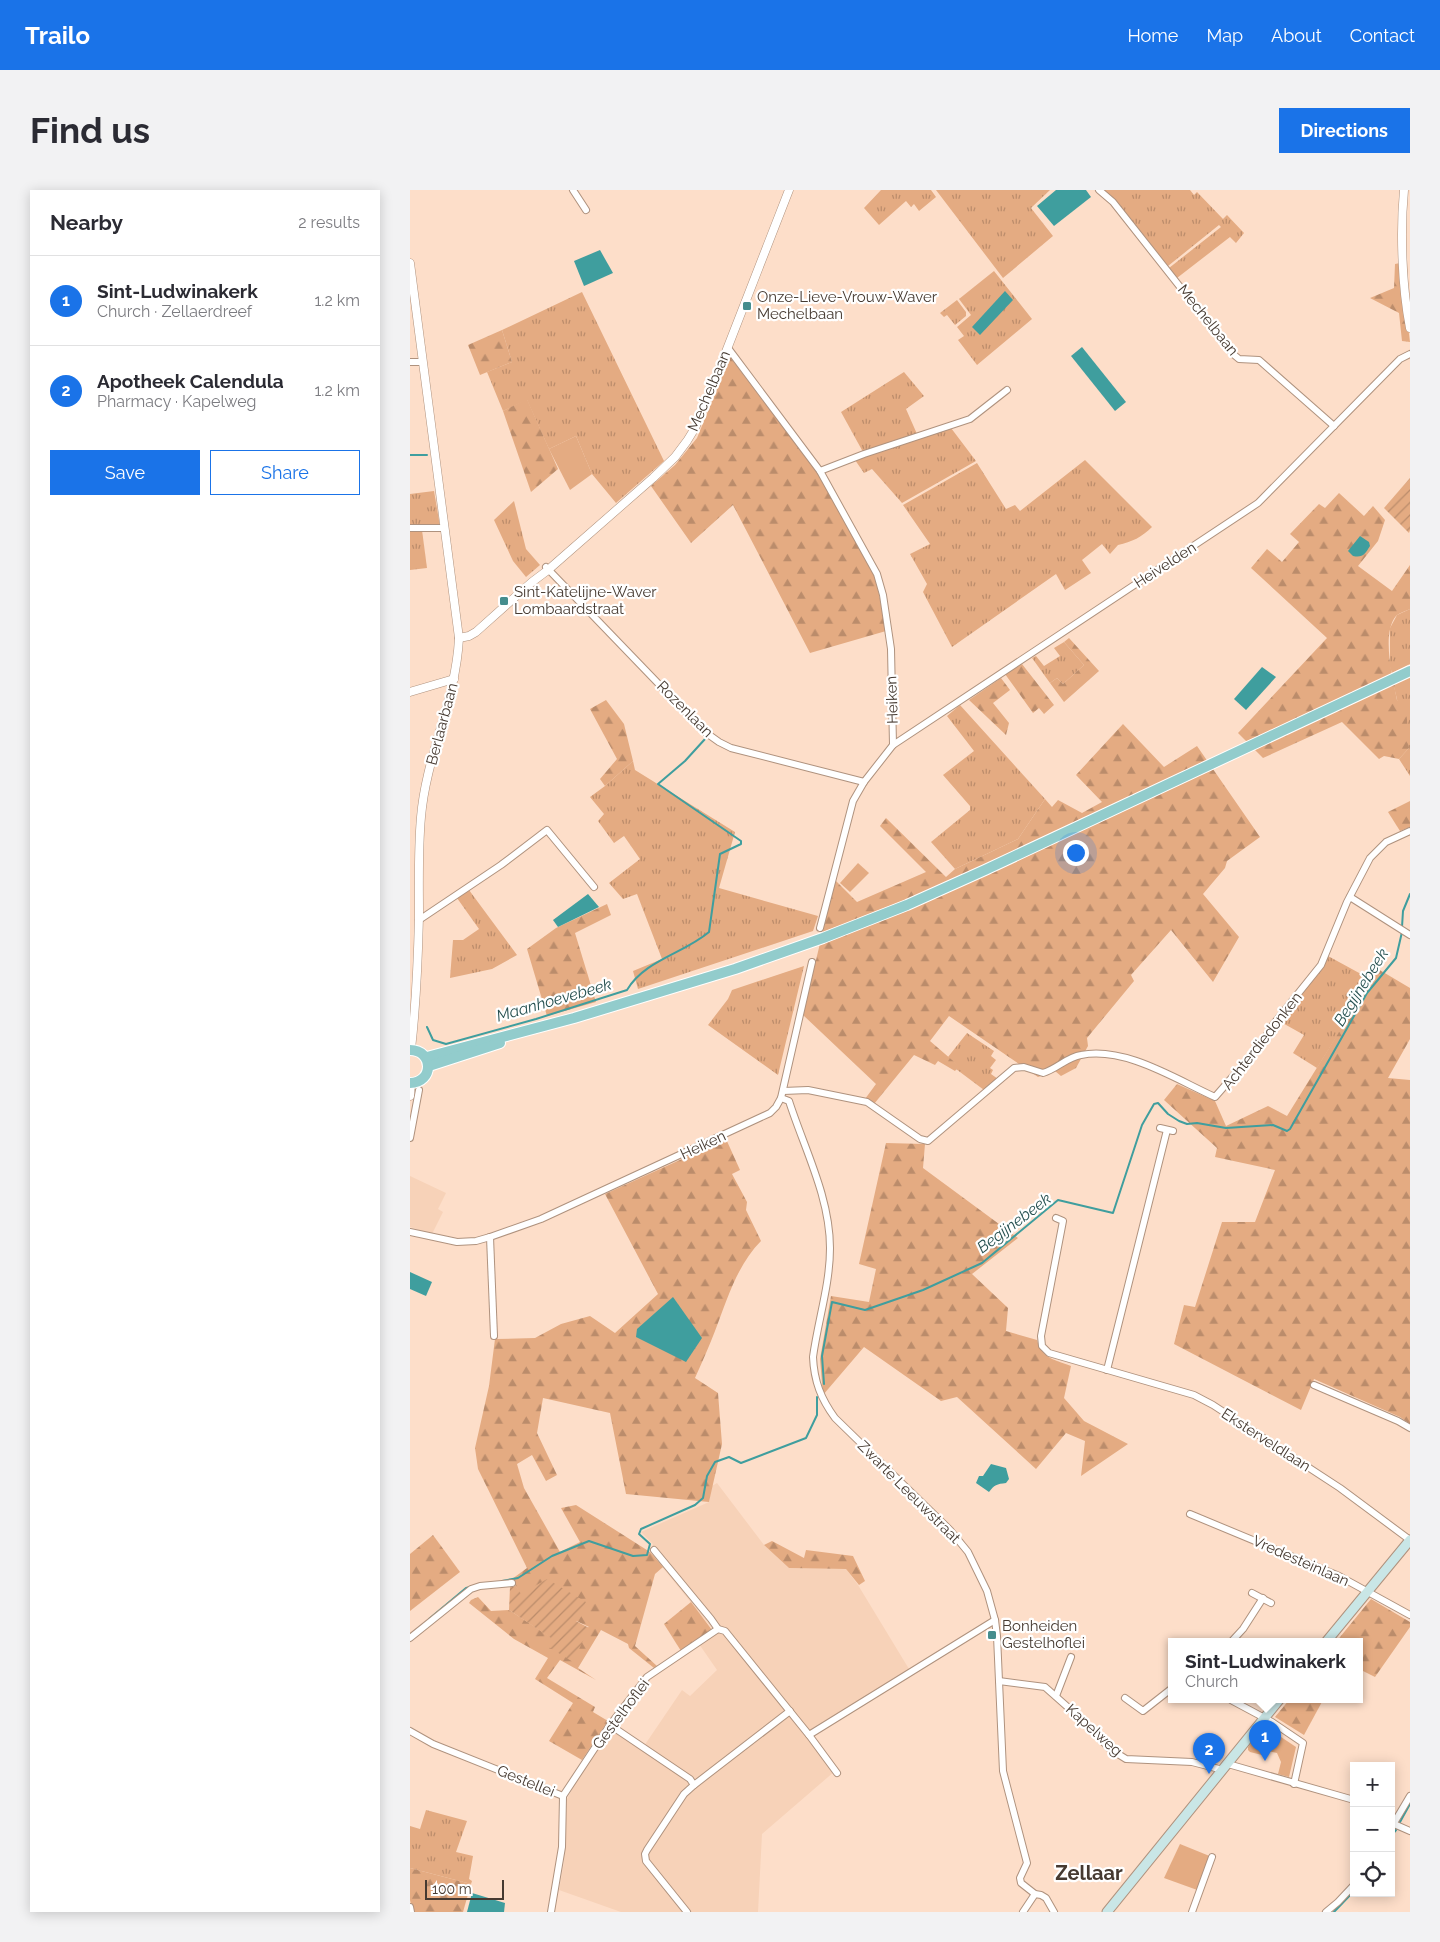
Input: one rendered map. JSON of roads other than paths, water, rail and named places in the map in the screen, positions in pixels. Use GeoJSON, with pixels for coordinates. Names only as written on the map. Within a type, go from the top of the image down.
{"type":"FeatureCollection","features":[{"type":"Feature","properties":{"kind":"main road"},"geometry":{"type":"LineString","coordinates":[[428,1062],[478,1043],[531,1030],[735,969],[810,943],[907,905],[1410,671]]}},
{"type":"Feature","properties":{"kind":"main road"},"geometry":{"type":"LineString","coordinates":[[411,1050],[420,1051],[428,1062],[428,1072],[414,1086]]}},
{"type":"Feature","properties":{"kind":"main road"},"geometry":{"type":"LineString","coordinates":[[1329,1638],[1410,1540]]}},
{"type":"Feature","properties":{"kind":"main road"},"geometry":{"type":"LineString","coordinates":[[1107,1912],[1225,1767],[1268,1720],[1278,1703]]}},
{"type":"Feature","properties":{"kind":"street"},"geometry":{"type":"LineString","coordinates":[[573,190],[586,210]]}},
{"type":"Feature","properties":{"kind":"street","name":"Mechelbaan"},"geometry":{"type":"LineString","coordinates":[[459,638],[476,632],[675,457],[695,428],[789,190]]}},
{"type":"Feature","properties":{"kind":"street","name":"Mechelbaan"},"geometry":{"type":"LineString","coordinates":[[1098,190],[1113,202],[1233,354],[1239,359],[1259,360],[1334,426]]}},
{"type":"Feature","properties":{"kind":"street"},"geometry":{"type":"LineString","coordinates":[[1404,190],[1402,212],[1404,273],[1410,328]]}},
{"type":"Feature","properties":{"kind":"street","name":"Berlaarbaan"},"geometry":{"type":"LineString","coordinates":[[410,263],[412,303],[423,362],[459,638],[458,659],[454,679],[426,786],[422,809],[419,920],[411,1050]]}},
{"type":"Feature","properties":{"kind":"street","name":"Heiken"},"geometry":{"type":"LineString","coordinates":[[728,348],[820,471],[874,567],[883,594],[891,649],[893,745],[864,782],[853,801],[820,928]]}},
{"type":"Feature","properties":{"kind":"street","name":"Heivelden"},"geometry":{"type":"LineString","coordinates":[[893,745],[1258,503],[1400,359],[1410,354]]}},
{"type":"Feature","properties":{"kind":"street"},"geometry":{"type":"LineString","coordinates":[[410,362],[423,362]]}},
{"type":"Feature","properties":{"kind":"street"},"geometry":{"type":"LineString","coordinates":[[820,471],[970,418],[1007,390]]}},
{"type":"Feature","properties":{"kind":"street"},"geometry":{"type":"LineString","coordinates":[[410,528],[446,528]]}},
{"type":"Feature","properties":{"kind":"street","name":"Rozenlaan"},"geometry":{"type":"LineString","coordinates":[[547,569],[705,732],[719,742],[731,748],[864,782]]}},
{"type":"Feature","properties":{"kind":"street"},"geometry":{"type":"LineString","coordinates":[[410,692],[454,679]]}},
{"type":"Feature","properties":{"kind":"street"},"geometry":{"type":"LineString","coordinates":[[419,920],[501,865],[547,830],[594,887]]}},
{"type":"Feature","properties":{"kind":"street","name":"Achterdiedonken"},"geometry":{"type":"LineString","coordinates":[[782,1094],[808,1090],[867,1102],[920,1139],[928,1140],[1014,1068],[1024,1067],[1043,1073],[1081,1055],[1112,1056],[1137,1061],[1215,1097],[1220,1094],[1262,1043],[1272,1026],[1321,965],[1365,866],[1386,842],[1410,831]]}},
{"type":"Feature","properties":{"kind":"street"},"geometry":{"type":"LineString","coordinates":[[1350,897],[1410,935]]}},
{"type":"Feature","properties":{"kind":"street","name":"Heiken"},"geometry":{"type":"LineString","coordinates":[[410,1232],[457,1242],[476,1241],[490,1237],[541,1219],[764,1117],[776,1107],[782,1094],[812,962]]}},
{"type":"Feature","properties":{"kind":"street"},"geometry":{"type":"LineString","coordinates":[[410,1096],[414,1086]]}},
{"type":"Feature","properties":{"kind":"street"},"geometry":{"type":"LineString","coordinates":[[410,1138],[414,1086]]}},
{"type":"Feature","properties":{"kind":"street","name":"Zwarte Leeuwstraat"},"geometry":{"type":"LineString","coordinates":[[782,1094],[789,1101],[820,1190],[829,1232],[828,1277],[813,1357],[818,1389],[835,1418],[950,1530],[968,1552],[987,1591],[995,1620],[1002,1771],[1027,1863],[1020,1878],[1021,1883],[1035,1894],[1046,1898],[1054,1912]]}},
{"type":"Feature","properties":{"kind":"street"},"geometry":{"type":"LineString","coordinates":[[1108,1370],[1167,1130]]}},
{"type":"Feature","properties":{"kind":"street","name":"Eksterveldlaan"},"geometry":{"type":"LineString","coordinates":[[1056,1218],[1063,1221],[1041,1336],[1042,1346],[1049,1353],[1194,1395],[1213,1405],[1340,1488],[1410,1540]]}},
{"type":"Feature","properties":{"kind":"street"},"geometry":{"type":"LineString","coordinates":[[490,1237],[494,1336]]}},
{"type":"Feature","properties":{"kind":"street"},"geometry":{"type":"LineString","coordinates":[[1314,1384],[1410,1428]]}},
{"type":"Feature","properties":{"kind":"street","name":"Vredesteinlaan"},"geometry":{"type":"LineString","coordinates":[[1190,1514],[1339,1576],[1410,1615]]}},
{"type":"Feature","properties":{"kind":"street"},"geometry":{"type":"LineString","coordinates":[[654,1550],[718,1629],[725,1631],[809,1735],[837,1773]]}},
{"type":"Feature","properties":{"kind":"street"},"geometry":{"type":"LineString","coordinates":[[410,1638],[471,1589],[480,1586],[512,1583]]}},
{"type":"Feature","properties":{"kind":"street"},"geometry":{"type":"LineString","coordinates":[[1252,1593],[1271,1603]]}},
{"type":"Feature","properties":{"kind":"street"},"geometry":{"type":"LineString","coordinates":[[1234,1638],[1243,1629],[1262,1598]]}},
{"type":"Feature","properties":{"kind":"street"},"geometry":{"type":"LineString","coordinates":[[809,1735],[995,1620]]}},
{"type":"Feature","properties":{"kind":"street","name":"Gestelhoflei"},"geometry":{"type":"LineString","coordinates":[[563,1796],[610,1725],[653,1672],[718,1629]]}},
{"type":"Feature","properties":{"kind":"street","name":"Kapelweg"},"geometry":{"type":"LineString","coordinates":[[1056,1696],[1071,1657]]}},
{"type":"Feature","properties":{"kind":"street","name":"Kapelweg"},"geometry":{"type":"LineString","coordinates":[[999,1681],[1041,1686],[1056,1696],[1110,1749],[1126,1759],[1192,1762],[1225,1767],[1350,1799]]}},
{"type":"Feature","properties":{"kind":"street"},"geometry":{"type":"LineString","coordinates":[[1125,1698],[1143,1711],[1168,1691]]}},
{"type":"Feature","properties":{"kind":"street"},"geometry":{"type":"LineString","coordinates":[[1237,1703],[1303,1743],[1294,1784]]}},
{"type":"Feature","properties":{"kind":"street"},"geometry":{"type":"LineString","coordinates":[[687,1912],[646,1861],[647,1850],[684,1794],[790,1711]]}},
{"type":"Feature","properties":{"kind":"street"},"geometry":{"type":"LineString","coordinates":[[610,1725],[690,1779],[694,1785]]}},
{"type":"Feature","properties":{"kind":"street","name":"Gestellei"},"geometry":{"type":"LineString","coordinates":[[410,1731],[433,1744],[563,1796],[562,1847],[551,1912]]}},
{"type":"Feature","properties":{"kind":"street"},"geometry":{"type":"LineString","coordinates":[[1395,1818],[1410,1796]]}},
{"type":"Feature","properties":{"kind":"street"},"geometry":{"type":"LineString","coordinates":[[1395,1824],[1410,1831]]}},
{"type":"Feature","properties":{"kind":"street"},"geometry":{"type":"LineString","coordinates":[[1192,1912],[1212,1856]]}},
{"type":"Feature","properties":{"kind":"street"},"geometry":{"type":"LineString","coordinates":[[1326,1912],[1350,1889]]}},
{"type":"Feature","properties":{"kind":"street"},"geometry":{"type":"LineString","coordinates":[[1023,1912],[1035,1894]]}},
{"type":"Feature","properties":{"kind":"street"},"geometry":{"type":"LineString","coordinates":[[410,1907],[411,1912]]}},
{"type":"Feature","properties":{"kind":"water"},"geometry":{"type":"Polygon","coordinates":[[[1056,190],[1086,190],[1091,197],[1054,226],[1037,206],[1056,190]]]}},
{"type":"Feature","properties":{"kind":"water"},"geometry":{"type":"Polygon","coordinates":[[[600,250],[613,273],[584,286],[574,261],[600,250]]]}},
{"type":"Feature","properties":{"kind":"water"},"geometry":{"type":"Polygon","coordinates":[[[1005,291],[1013,300],[980,335],[972,327],[1005,291]]]}},
{"type":"Feature","properties":{"kind":"water"},"geometry":{"type":"Polygon","coordinates":[[[1082,347],[1126,402],[1115,411],[1071,356],[1082,347]]]}},
{"type":"Feature","properties":{"kind":"water"},"geometry":{"type":"Polygon","coordinates":[[[1360,536],[1369,542],[1370,546],[1363,555],[1353,556],[1348,551],[1360,536]]]}},
{"type":"Feature","properties":{"kind":"water"},"geometry":{"type":"Polygon","coordinates":[[[1262,667],[1276,677],[1246,710],[1234,699],[1262,667]]]}},
{"type":"Feature","properties":{"kind":"water"},"geometry":{"type":"Polygon","coordinates":[[[588,894],[599,907],[558,927],[553,920],[588,894]]]}},
{"type":"Feature","properties":{"kind":"water"},"geometry":{"type":"Polygon","coordinates":[[[410,1272],[432,1282],[426,1296],[410,1289],[410,1272]]]}},
{"type":"Feature","properties":{"kind":"water"},"geometry":{"type":"Polygon","coordinates":[[[673,1297],[702,1338],[686,1362],[636,1337],[637,1329],[673,1297]]]}},
{"type":"Feature","properties":{"kind":"water"},"geometry":{"type":"Polygon","coordinates":[[[991,1464],[1006,1468],[1009,1479],[1006,1483],[994,1486],[989,1492],[976,1483],[979,1476],[983,1476],[991,1464]]]}},
{"type":"Feature","properties":{"kind":"water"},"geometry":{"type":"Polygon","coordinates":[[[472,1893],[505,1903],[504,1912],[467,1912],[472,1893]]]}},
{"type":"Feature","properties":{"kind":"waterway"},"geometry":{"type":"LineString","coordinates":[[410,455],[427,455]]}},
{"type":"Feature","properties":{"kind":"waterway","name":"Maanhoevebeek"},"geometry":{"type":"LineString","coordinates":[[427,1027],[433,1040],[446,1044],[536,1019],[627,990],[644,971],[699,940],[709,932],[720,854],[741,844],[741,841],[658,784],[685,761],[705,739]]}},
{"type":"Feature","properties":{"kind":"waterway","name":"Begijnebeek"},"geometry":{"type":"LineString","coordinates":[[1402,927],[1403,911],[1410,894]]}},
{"type":"Feature","properties":{"kind":"waterway","name":"Begijnebeek"},"geometry":{"type":"LineString","coordinates":[[824,1384],[822,1356],[832,1302],[865,1310],[923,1290],[982,1263],[1058,1200],[1113,1213],[1142,1125],[1154,1104],[1158,1103],[1168,1114],[1187,1124],[1197,1123],[1226,1128],[1273,1125],[1287,1131],[1290,1129],[1367,993],[1396,958],[1402,932]]}},
{"type":"Feature","properties":{"kind":"waterway","name":"Begijnebeek"},"geometry":{"type":"LineString","coordinates":[[502,1581],[518,1578],[552,1556],[589,1541],[633,1556],[647,1555],[650,1544],[639,1534],[641,1529],[695,1505],[703,1498],[707,1476],[715,1462],[729,1457],[741,1463],[806,1438],[817,1415],[817,1397]]}},
{"type":"Feature","properties":{"kind":"waterway","name":"Begijnebeek"},"geometry":{"type":"LineString","coordinates":[[429,1619],[466,1588],[470,1587]]}},
{"type":"Feature","properties":{"kind":"waterway"},"geometry":{"type":"LineString","coordinates":[[1400,1822],[1410,1804]]}},
{"type":"Feature","properties":{"kind":"waterway"},"geometry":{"type":"LineString","coordinates":[[1334,1912],[1350,1895]]}},
{"type":"Feature","properties":{"kind":"place","name":"Onze-Lieve-Vrouw-Waver Mechelbaan"},"geometry":{"type":"Point","coordinates":[747,306]}},
{"type":"Feature","properties":{"kind":"place","name":"Sint-Katelijne-Waver Lombaardstraat"},"geometry":{"type":"Point","coordinates":[504,601]}},
{"type":"Feature","properties":{"kind":"place","name":"Bonheiden Gestelhoflei"},"geometry":{"type":"Point","coordinates":[992,1635]}},
{"type":"Feature","properties":{"kind":"place","name":"Sint-Ludwinakerk"},"geometry":{"type":"Point","coordinates":[1265,1761]}},
{"type":"Feature","properties":{"kind":"place","name":"Apotheek Calendula"},"geometry":{"type":"Point","coordinates":[1209,1774]}},
{"type":"Feature","properties":{"kind":"district","name":"Zellaar"},"geometry":{"type":"Point","coordinates":[1089,1873]}}]}
